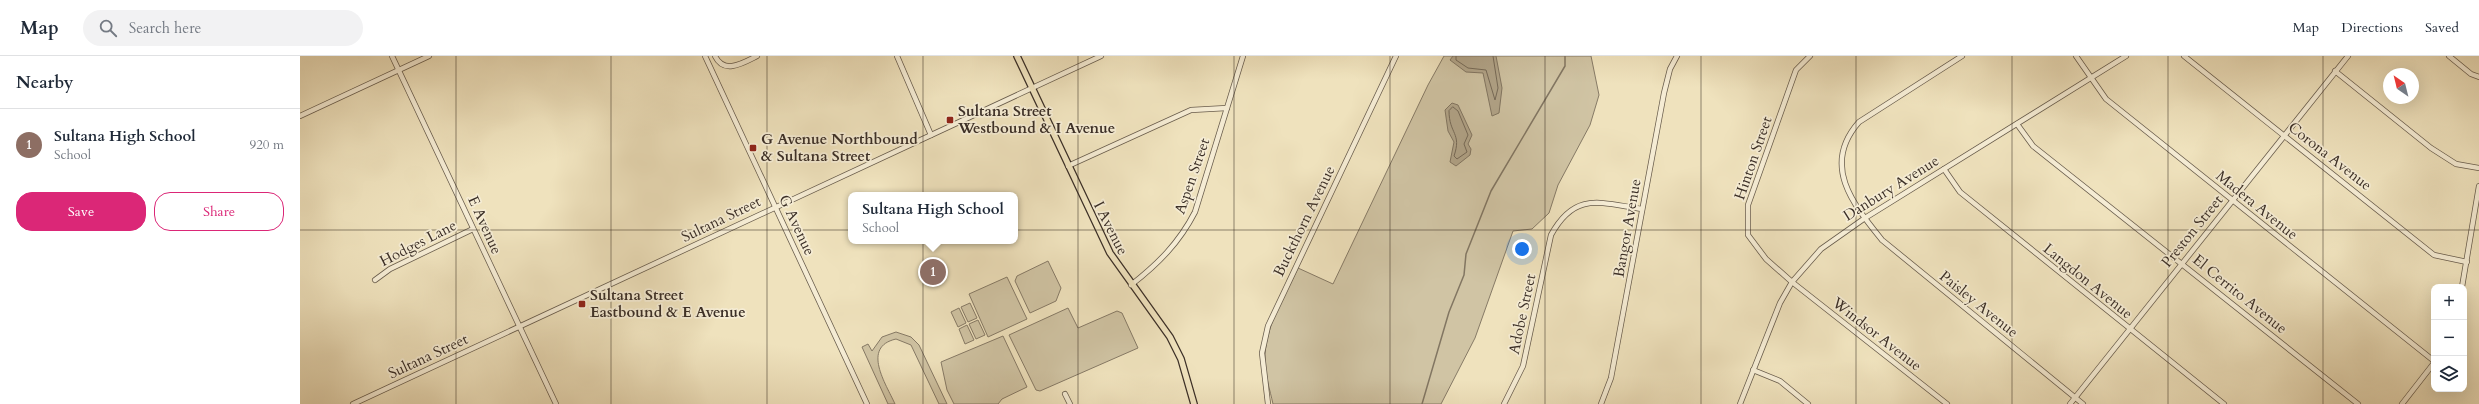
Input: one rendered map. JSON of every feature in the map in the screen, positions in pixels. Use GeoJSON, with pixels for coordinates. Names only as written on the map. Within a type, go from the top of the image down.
{"type":"FeatureCollection","features":[{"type":"Feature","properties":{"kind":"main road","name":"I Avenue"},"geometry":{"type":"LineString","coordinates":[[1017,56],[1110,253],[1170,337],[1181,359],[1194,404]]}},
{"type":"Feature","properties":{"kind":"street","name":"E Avenue"},"geometry":{"type":"LineString","coordinates":[[392,56],[556,404]]}},
{"type":"Feature","properties":{"kind":"street"},"geometry":{"type":"LineString","coordinates":[[300,116],[429,56]]}},
{"type":"Feature","properties":{"kind":"street","name":"G Avenue"},"geometry":{"type":"LineString","coordinates":[[705,56],[867,404]]}},
{"type":"Feature","properties":{"kind":"street"},"geometry":{"type":"LineString","coordinates":[[715,56],[718,62],[726,67],[735,66],[757,56]]}},
{"type":"Feature","properties":{"kind":"street"},"geometry":{"type":"LineString","coordinates":[[896,56],[930,135]]}},
{"type":"Feature","properties":{"kind":"street","name":"Sultana Street"},"geometry":{"type":"LineString","coordinates":[[353,404],[520,327],[775,206],[1101,56]]}},
{"type":"Feature","properties":{"kind":"street","name":"Aspen Street"},"geometry":{"type":"LineString","coordinates":[[1132,285],[1157,264],[1186,230],[1203,188],[1243,56]]}},
{"type":"Feature","properties":{"kind":"street","name":"Buckthorn Avenue"},"geometry":{"type":"LineString","coordinates":[[1268,404],[1262,364],[1267,329],[1276,306],[1396,56]]}},
{"type":"Feature","properties":{"kind":"street","name":"Bangor Avenue"},"geometry":{"type":"LineString","coordinates":[[1601,404],[1611,378],[1664,93],[1670,69],[1677,56]]}},
{"type":"Feature","properties":{"kind":"street","name":"Hinton Street"},"geometry":{"type":"LineString","coordinates":[[1792,282],[1766,259],[1748,235],[1748,205],[1796,70],[1810,56]]}},
{"type":"Feature","properties":{"kind":"street","name":"Paisley Avenue"},"geometry":{"type":"LineString","coordinates":[[1962,56],[1871,112],[1858,122],[1848,136],[1841,156],[1843,181],[1865,218],[1882,240],[2083,404]]}},
{"type":"Feature","properties":{"kind":"street","name":"Madera Avenue"},"geometry":{"type":"LineString","coordinates":[[2076,56],[2106,99],[2431,360]]}},
{"type":"Feature","properties":{"kind":"street","name":"Danbury Avenue"},"geometry":{"type":"LineString","coordinates":[[1740,404],[1770,322],[1792,282],[1821,249],[1865,218],[2126,56]]}},
{"type":"Feature","properties":{"kind":"street","name":"Corona Avenue"},"geometry":{"type":"LineString","coordinates":[[2184,56],[2434,255],[2467,262]]}},
{"type":"Feature","properties":{"kind":"street","name":"Preston Street"},"geometry":{"type":"LineString","coordinates":[[2070,404],[2181,263],[2348,56]]}},
{"type":"Feature","properties":{"kind":"street"},"geometry":{"type":"LineString","coordinates":[[2449,56],[2471,74],[2479,77]]}},
{"type":"Feature","properties":{"kind":"street"},"geometry":{"type":"LineString","coordinates":[[2335,72],[2431,148],[2456,164],[2479,168]]}},
{"type":"Feature","properties":{"kind":"street"},"geometry":{"type":"LineString","coordinates":[[1068,166],[1191,110],[1227,108]]}},
{"type":"Feature","properties":{"kind":"street","name":"El Cerrito Avenue"},"geometry":{"type":"LineString","coordinates":[[2017,124],[2034,146],[2358,404]]}},
{"type":"Feature","properties":{"kind":"street","name":"Langdon Avenue"},"geometry":{"type":"LineString","coordinates":[[1944,169],[1960,192],[2129,330],[2224,404]]}},
{"type":"Feature","properties":{"kind":"street"},"geometry":{"type":"LineString","coordinates":[[2463,284],[2479,186]]}},
{"type":"Feature","properties":{"kind":"street","name":"Adobe Street"},"geometry":{"type":"LineString","coordinates":[[1504,404],[1523,366],[1551,235],[1561,217],[1569,210],[1588,204],[1598,203],[1642,209]]}},
{"type":"Feature","properties":{"kind":"street","name":"Hodges Lane"},"geometry":{"type":"LineString","coordinates":[[375,280],[390,269],[473,229]]}},
{"type":"Feature","properties":{"kind":"street","name":"Windsor Avenue"},"geometry":{"type":"LineString","coordinates":[[1792,282],[1947,404]]}},
{"type":"Feature","properties":{"kind":"street"},"geometry":{"type":"LineString","coordinates":[[2402,404],[2431,366]]}},
{"type":"Feature","properties":{"kind":"street"},"geometry":{"type":"LineString","coordinates":[[1753,370],[1780,381],[1808,404]]}},
{"type":"Feature","properties":{"kind":"street"},"geometry":{"type":"LineString","coordinates":[[1065,394],[1070,404]]}},
{"type":"Feature","properties":{"kind":"shaded area"},"geometry":{"type":"Polygon","coordinates":[[[1444,56],[1591,56],[1599,95],[1590,125],[1558,185],[1549,213],[1532,229],[1513,231],[1475,338],[1441,404],[1273,404],[1265,361],[1271,325],[1281,301],[1298,268],[1333,284],[1428,85],[1444,56]]]}},
{"type":"Feature","properties":{"kind":"shaded area"},"geometry":{"type":"Polygon","coordinates":[[[1048,261],[1061,288],[1056,301],[1030,313],[1015,281],[1017,276],[1048,261]]]}},
{"type":"Feature","properties":{"kind":"shaded area"},"geometry":{"type":"Polygon","coordinates":[[[1007,277],[1027,319],[988,337],[969,294],[1007,277]]]}},
{"type":"Feature","properties":{"kind":"shaded area"},"geometry":{"type":"Polygon","coordinates":[[[970,303],[977,318],[968,322],[961,307],[970,303]]]}},
{"type":"Feature","properties":{"kind":"shaded area"},"geometry":{"type":"Polygon","coordinates":[[[959,308],[966,323],[958,327],[951,312],[959,308]]]}},
{"type":"Feature","properties":{"kind":"shaded area"},"geometry":{"type":"Polygon","coordinates":[[[1068,308],[1078,328],[1117,311],[1122,313],[1138,348],[1040,391],[1036,390],[1009,335],[1068,308]]]}},
{"type":"Feature","properties":{"kind":"shaded area"},"geometry":{"type":"Polygon","coordinates":[[[978,320],[985,335],[976,339],[969,324],[978,320]]]}},
{"type":"Feature","properties":{"kind":"shaded area"},"geometry":{"type":"Polygon","coordinates":[[[967,325],[974,340],[965,344],[959,329],[967,325]]]}},
{"type":"Feature","properties":{"kind":"shaded area"},"geometry":{"type":"Polygon","coordinates":[[[896,332],[911,337],[919,345],[947,404],[939,404],[911,345],[896,339],[886,343],[880,350],[878,358],[882,377],[895,404],[888,404],[862,347],[868,344],[872,351],[882,337],[896,332]]]}},
{"type":"Feature","properties":{"kind":"shaded area"},"geometry":{"type":"Polygon","coordinates":[[[1003,336],[1027,387],[1002,399],[998,404],[954,404],[947,390],[941,362],[1003,336]]]}},
{"type":"Feature","properties":{"kind":"water"},"geometry":{"type":"Polygon","coordinates":[[[1453,56],[1496,56],[1502,88],[1499,113],[1492,116],[1483,73],[1466,72],[1450,60],[1453,56]]]}},
{"type":"Feature","properties":{"kind":"water"},"geometry":{"type":"Polygon","coordinates":[[[1452,103],[1458,105],[1472,135],[1468,144],[1471,149],[1470,155],[1456,166],[1450,162],[1454,142],[1448,131],[1445,110],[1452,103]]]}},
{"type":"Feature","properties":{"kind":"waterway"},"geometry":{"type":"LineString","coordinates":[[1422,404],[1449,312],[1464,275],[1466,254],[1491,191],[1565,66],[1565,56]]}},
{"type":"Feature","properties":{"kind":"place","name":"Sultana Street Westbound & I Avenue"},"geometry":{"type":"Point","coordinates":[950,120]}},
{"type":"Feature","properties":{"kind":"place","name":"G Avenue Northbound & Sultana Street"},"geometry":{"type":"Point","coordinates":[753,148]}},
{"type":"Feature","properties":{"kind":"place","name":"Sultana High School"},"geometry":{"type":"Point","coordinates":[933,272]}},
{"type":"Feature","properties":{"kind":"place","name":"Sultana Street Eastbound & E Avenue"},"geometry":{"type":"Point","coordinates":[582,304]}}]}
